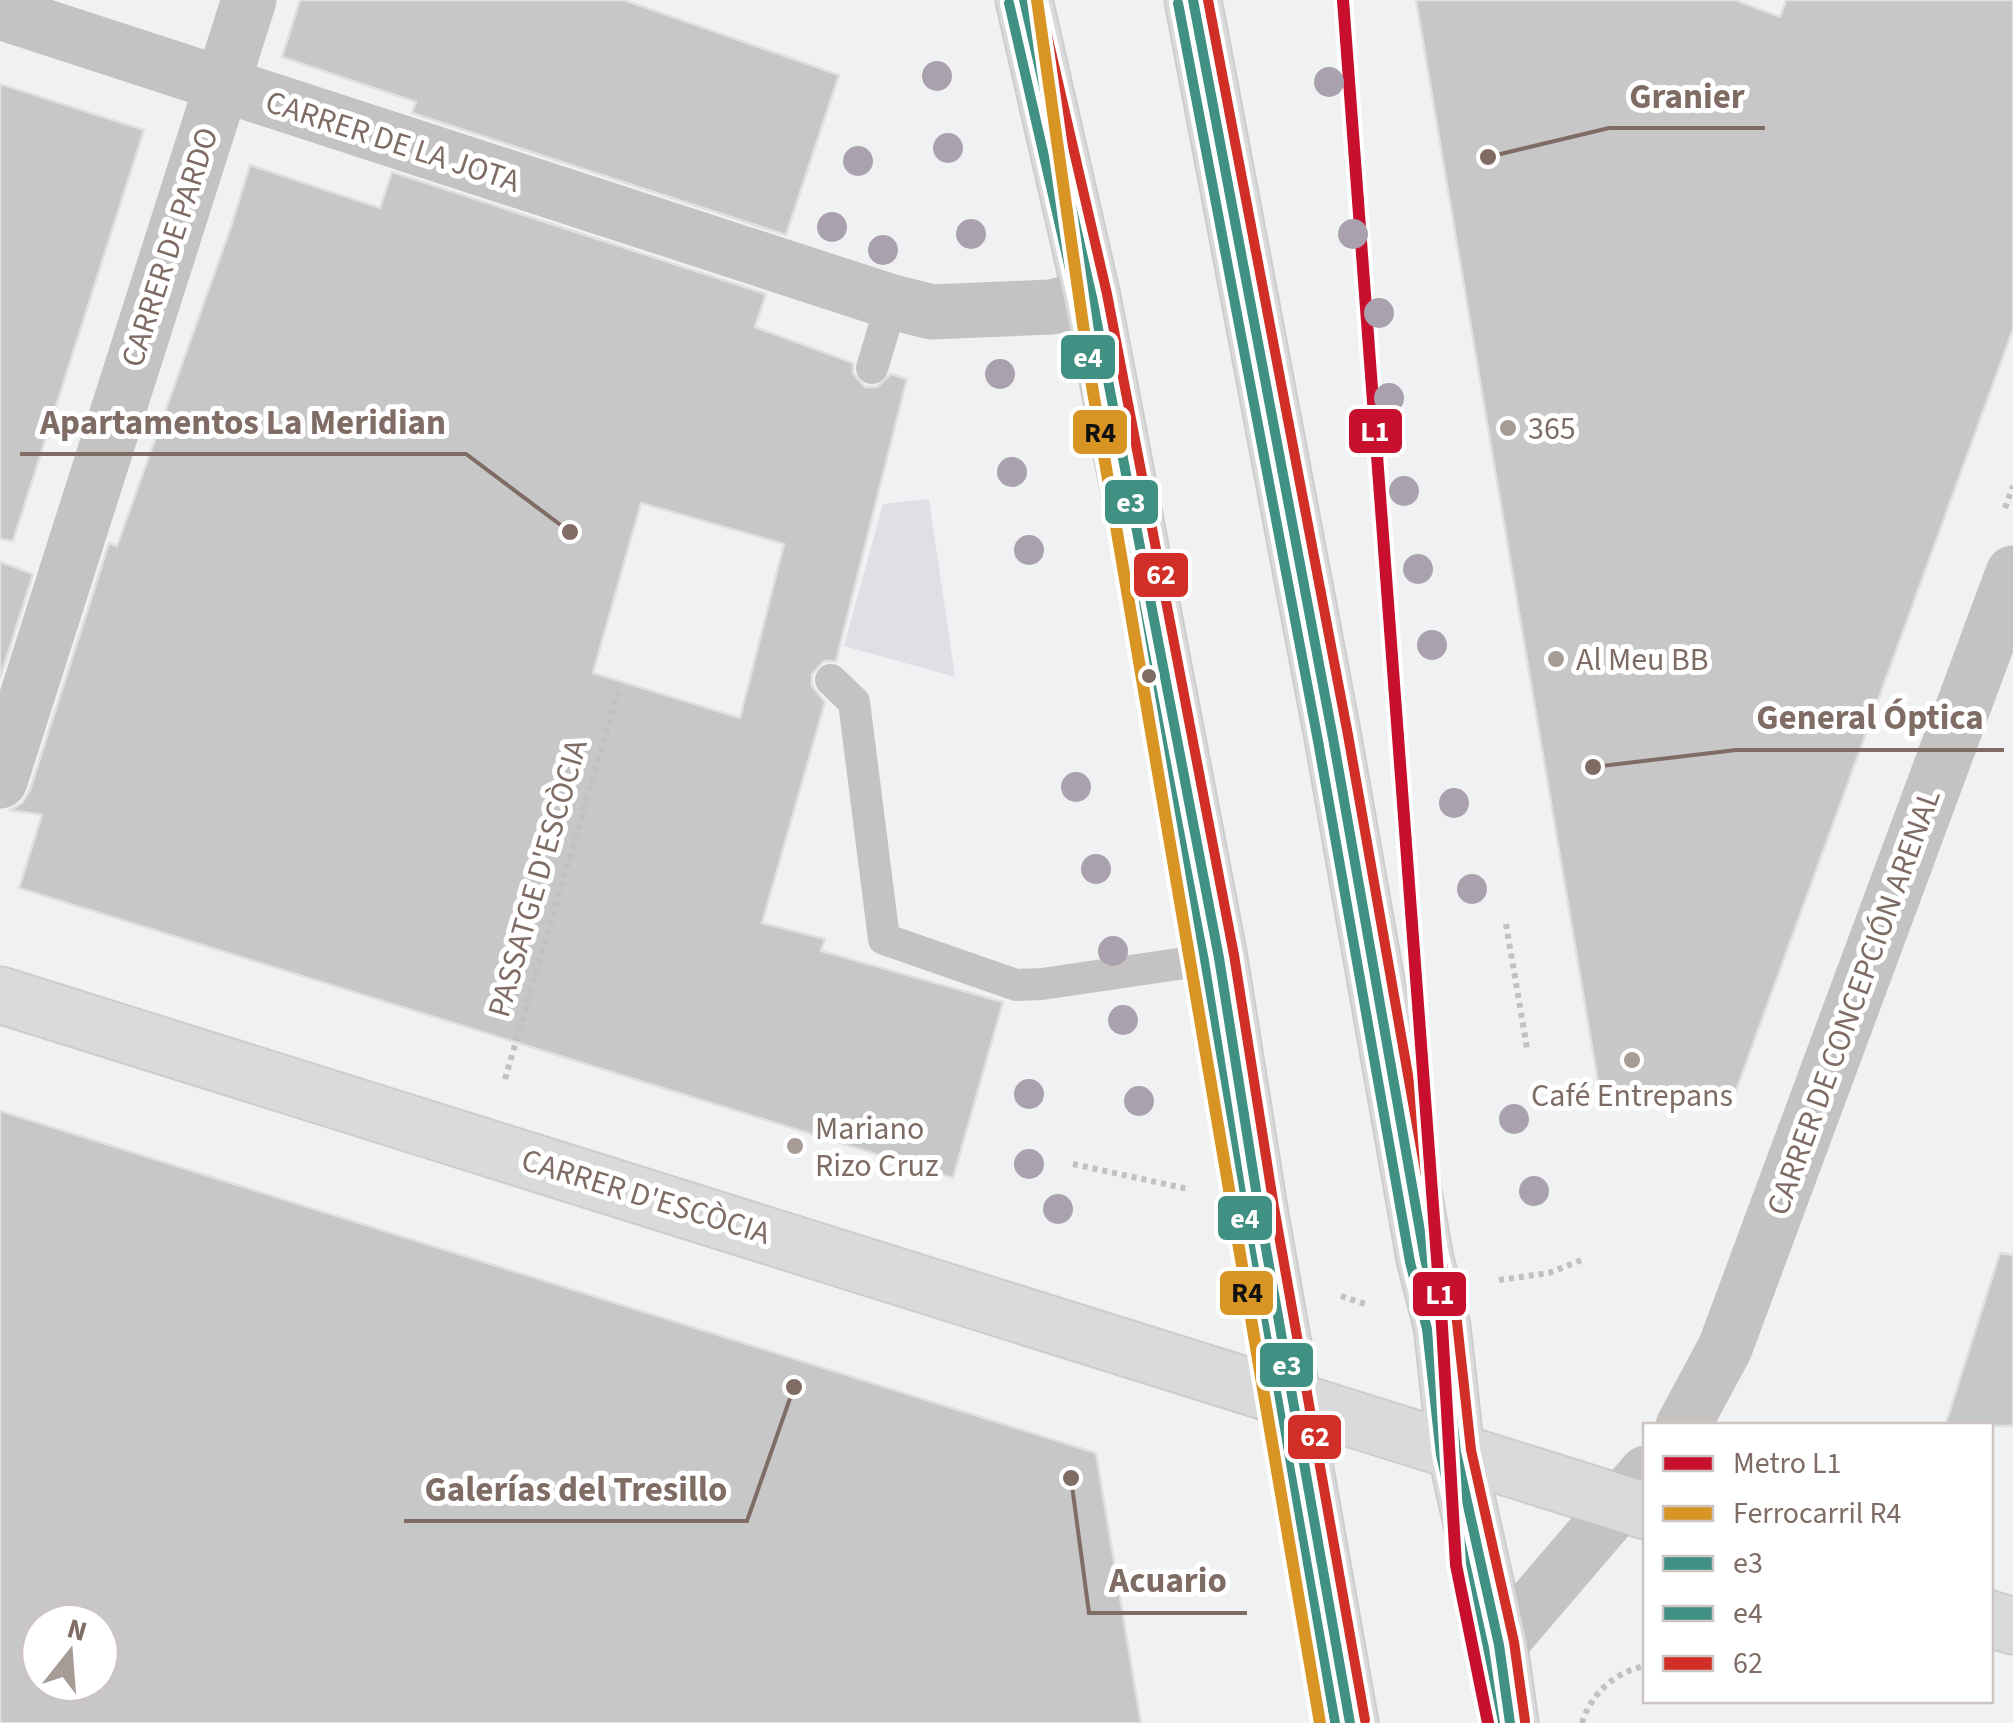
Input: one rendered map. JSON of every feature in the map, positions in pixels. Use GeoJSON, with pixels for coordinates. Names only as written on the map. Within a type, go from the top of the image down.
{"type":"FeatureCollection","features":[{"type":"Feature","properties":{"kind":"main road"},"geometry":{"type":"LineString","coordinates":[[1024,0],[1092,297],[1219,958],[1350,1723]]}},
{"type":"Feature","properties":{"kind":"main road"},"geometry":{"type":"LineString","coordinates":[[1193,0],[1329,719],[1425,1259],[1442,1326],[1456,1452],[1499,1645],[1510,1723]]}},
{"type":"Feature","properties":{"kind":"main road","name":"CARRER D'ESCÒCIA"},"geometry":{"type":"LineString","coordinates":[[0,994],[1456,1452],[1637,1495]]}},
{"type":"Feature","properties":{"kind":"street","name":"CARRER DE PARDO"},"geometry":{"type":"LineString","coordinates":[[0,781],[248,0]]}},
{"type":"Feature","properties":{"kind":"street","name":"CARRER DE LA JOTA"},"geometry":{"type":"LineString","coordinates":[[0,12],[786,270],[912,307]]}},
{"type":"Feature","properties":{"kind":"street"},"geometry":{"type":"LineString","coordinates":[[912,307],[1051,307],[1092,297]]}},
{"type":"Feature","properties":{"kind":"street","name":"CARRER DE CONCEPCIÓN ARENAL"},"geometry":{"type":"LineString","coordinates":[[1685,1423],[1725,1348],[2013,573]]}},
{"type":"Feature","properties":{"kind":"street"},"geometry":{"type":"LineString","coordinates":[[1499,1645],[1637,1495]]}},
{"type":"Feature","properties":{"kind":"lane"},"geometry":{"type":"LineString","coordinates":[[872,368],[912,307]]}},
{"type":"Feature","properties":{"kind":"lane"},"geometry":{"type":"LineString","coordinates":[[831,680],[854,702],[884,940],[1016,985],[1219,958]]}},
{"type":"Feature","properties":{"kind":"path","name":"PASSATGE D'ESCÒCIA"},"geometry":{"type":"LineString","coordinates":[[505,1079],[618,692]]}},
{"type":"Feature","properties":{"kind":"path"},"geometry":{"type":"LineString","coordinates":[[1506,924],[1528,1048]]}},
{"type":"Feature","properties":{"kind":"path"},"geometry":{"type":"LineString","coordinates":[[1073,1164],[1189,1189]]}},
{"type":"Feature","properties":{"kind":"path"},"geometry":{"type":"LineString","coordinates":[[1499,1280],[1549,1274],[1584,1260]]}},
{"type":"Feature","properties":{"kind":"path"},"geometry":{"type":"LineString","coordinates":[[1582,1723],[1589,1702],[1626,1669],[1643,1666]]}},
{"type":"Feature","properties":{"kind":"shaded area"},"geometry":{"type":"Polygon","coordinates":[[[929,499],[955,677],[844,646],[883,504],[929,499]]]}},
{"type":"Feature","properties":{"kind":"building"},"geometry":{"type":"Polygon","coordinates":[[[300,0],[624,0],[839,75],[786,235],[412,113],[416,102],[282,57],[300,0]]]}},
{"type":"Feature","properties":{"kind":"building"},"geometry":{"type":"Polygon","coordinates":[[[1416,0],[1735,0],[1780,17],[1786,0],[2013,0],[2013,329],[1733,1099],[1599,1088],[1416,0]]]}},
{"type":"Feature","properties":{"kind":"building"},"geometry":{"type":"Polygon","coordinates":[[[0,84],[144,130],[13,541],[0,539],[0,84]]]}},
{"type":"Feature","properties":{"kind":"building"},"geometry":{"type":"Polygon","coordinates":[[[250,165],[380,208],[392,172],[766,294],[755,327],[853,363],[853,373],[865,387],[877,387],[891,374],[907,379],[836,661],[824,661],[812,674],[812,686],[825,702],[762,923],[825,939],[821,951],[1003,1002],[953,1178],[19,888],[42,815],[10,810],[22,803],[30,790],[109,543],[117,546],[250,165]],[[641,503],[593,673],[740,718],[784,544],[641,503]]]}},
{"type":"Feature","properties":{"kind":"building"},"geometry":{"type":"Polygon","coordinates":[[[0,562],[33,574],[0,678],[0,562]]]}},
{"type":"Feature","properties":{"kind":"building"},"geometry":{"type":"Polygon","coordinates":[[[0,1111],[1096,1453],[1141,1723],[0,1723],[0,1111]]]}},
{"type":"Feature","properties":{"kind":"building"},"geometry":{"type":"Polygon","coordinates":[[[2000,1253],[2013,1255],[2013,1426],[1946,1423],[2000,1253]]]}},
{"type":"Feature","properties":{"kind":"metro line","name":"L1"},"geometry":{"type":"LineString","coordinates":[[1343,0],[1442,1326],[1456,1565],[1488,1723]]}},
{"type":"Feature","properties":{"kind":"rail line","name":"R4"},"geometry":{"type":"LineString","coordinates":[[1037,0],[1090,374],[1320,1723]]}},
{"type":"Feature","properties":{"kind":"transit line","name":"e3"},"geometry":{"type":"LineString","coordinates":[[1024,0],[1092,297],[1219,958],[1350,1723]]}},
{"type":"Feature","properties":{"kind":"transit line","name":"62"},"geometry":{"type":"LineString","coordinates":[[1039,0],[1107,294],[1234,955],[1274,1207],[1365,1720]]}},
{"type":"Feature","properties":{"kind":"transit line","name":"e3"},"geometry":{"type":"LineString","coordinates":[[1193,0],[1333,738],[1425,1259],[1442,1326],[1456,1452],[1499,1645],[1510,1723]]}},
{"type":"Feature","properties":{"kind":"transit line","name":"62"},"geometry":{"type":"LineString","coordinates":[[1208,0],[1348,735],[1440,1256],[1457,1322],[1471,1450],[1514,1642],[1525,1721]]}},
{"type":"Feature","properties":{"kind":"transit line","name":"e4"},"geometry":{"type":"LineString","coordinates":[[1009,3],[1077,300],[1204,961],[1244,1212],[1335,1723]]}},
{"type":"Feature","properties":{"kind":"transit line","name":"e4"},"geometry":{"type":"LineString","coordinates":[[1178,3],[1318,741],[1410,1262],[1427,1329],[1441,1455],[1484,1648],[1495,1723]]}},
{"type":"Feature","properties":{"kind":"place","name":"Granier"},"geometry":{"type":"Point","coordinates":[1488,157]}},
{"type":"Feature","properties":{"kind":"place","name":"365"},"geometry":{"type":"Point","coordinates":[1508,428]}},
{"type":"Feature","properties":{"kind":"place","name":"Apartamentos La Meridian"},"geometry":{"type":"Point","coordinates":[570,532]}},
{"type":"Feature","properties":{"kind":"place","name":"Al Meu BB"},"geometry":{"type":"Point","coordinates":[1556,659]}},
{"type":"Feature","properties":{"kind":"place","name":"General Óptica"},"geometry":{"type":"Point","coordinates":[1593,767]}},
{"type":"Feature","properties":{"kind":"place","name":"Café Entrepans"},"geometry":{"type":"Point","coordinates":[1632,1060]}},
{"type":"Feature","properties":{"kind":"place","name":"Mariano Rizo Cruz"},"geometry":{"type":"Point","coordinates":[795,1146]}},
{"type":"Feature","properties":{"kind":"place","name":"Galerías del Tresillo"},"geometry":{"type":"Point","coordinates":[794,1387]}},
{"type":"Feature","properties":{"kind":"place","name":"Acuario"},"geometry":{"type":"Point","coordinates":[1071,1478]}}]}
